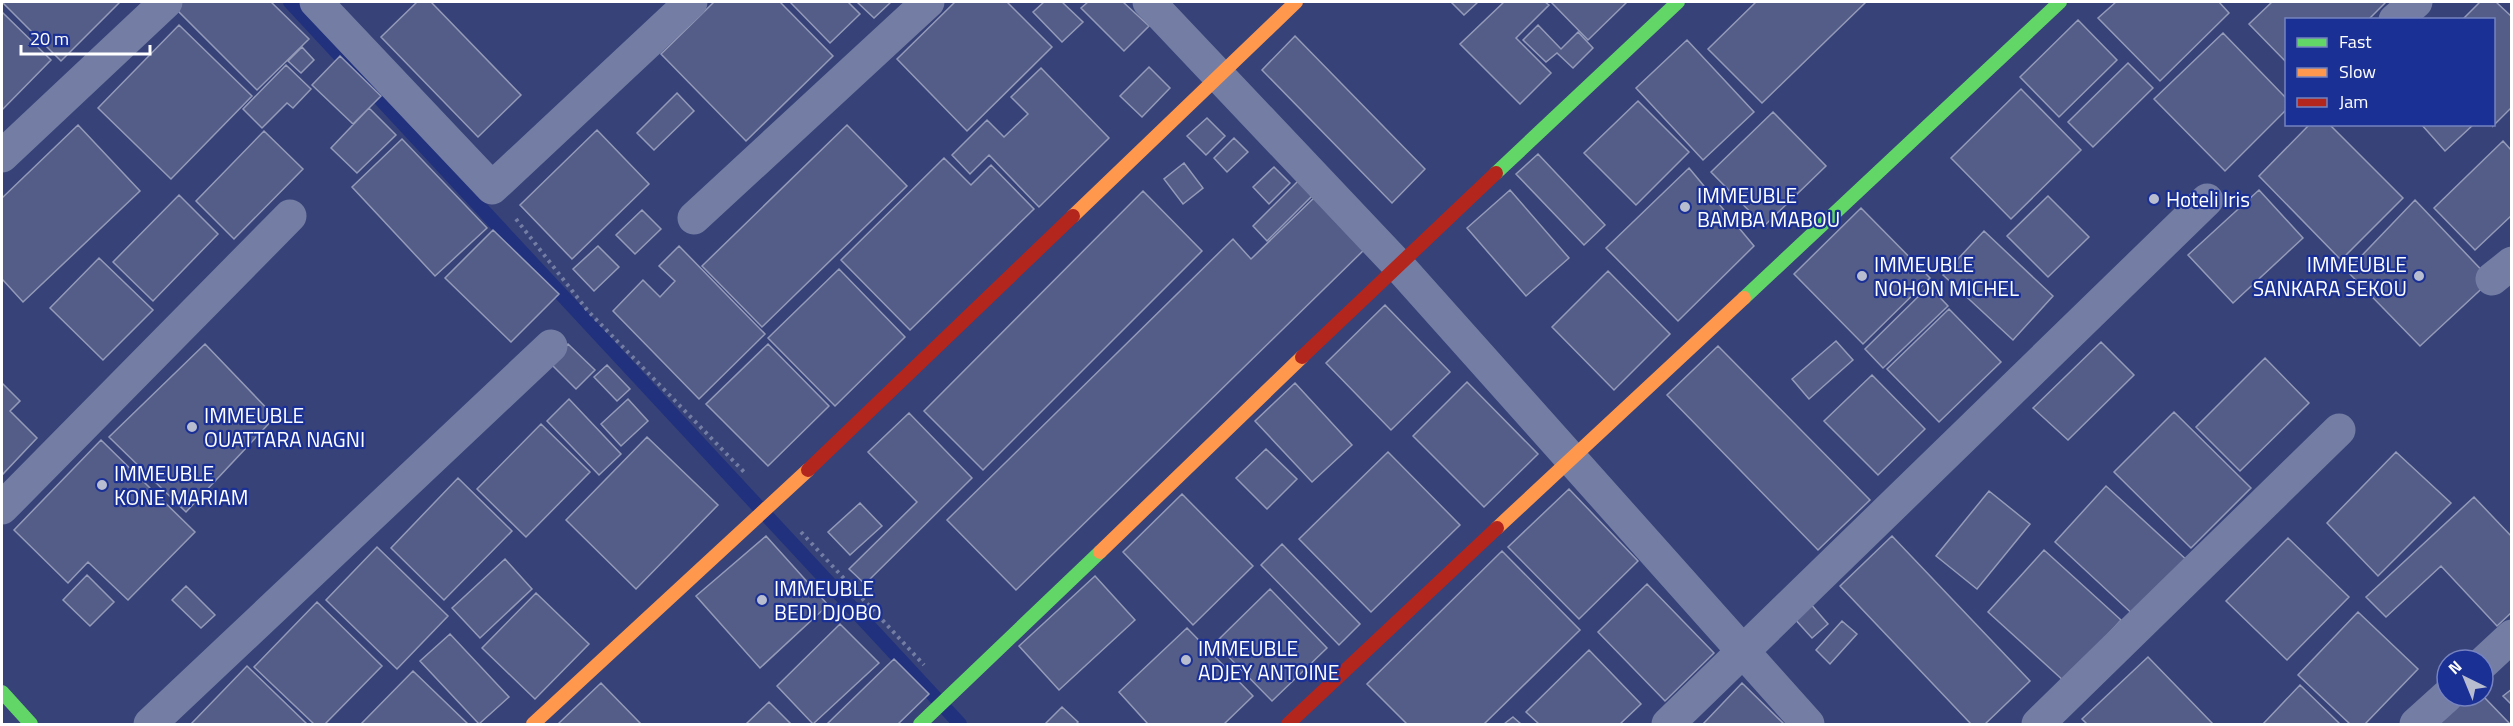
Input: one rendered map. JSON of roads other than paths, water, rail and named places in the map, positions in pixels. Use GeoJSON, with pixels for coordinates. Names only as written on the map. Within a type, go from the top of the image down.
{"type":"FeatureCollection","features":[{"type":"Feature","properties":{"kind":"street"},"geometry":{"type":"LineString","coordinates":[[2,156],[166,2]]}},
{"type":"Feature","properties":{"kind":"street"},"geometry":{"type":"LineString","coordinates":[[316,2],[492,188],[691,2]]}},
{"type":"Feature","properties":{"kind":"street"},"geometry":{"type":"LineString","coordinates":[[694,218],[928,2]]}},
{"type":"Feature","properties":{"kind":"street"},"geometry":{"type":"LineString","coordinates":[[1149,2],[1216,76],[1398,265],[1808,724]]}},
{"type":"Feature","properties":{"kind":"street"},"geometry":{"type":"LineString","coordinates":[[533,724],[773,503],[1216,76],[1296,2]]}},
{"type":"Feature","properties":{"kind":"street"},"geometry":{"type":"LineString","coordinates":[[920,724],[1398,265],[1678,2]]}},
{"type":"Feature","properties":{"kind":"street"},"geometry":{"type":"LineString","coordinates":[[1288,724],[2060,2]]}},
{"type":"Feature","properties":{"kind":"street"},"geometry":{"type":"LineString","coordinates":[[2398,18],[2416,2]]}},
{"type":"Feature","properties":{"kind":"street"},"geometry":{"type":"LineString","coordinates":[[1668,724],[2207,200]]}},
{"type":"Feature","properties":{"kind":"street"},"geometry":{"type":"LineString","coordinates":[[2,508],[290,216]]}},
{"type":"Feature","properties":{"kind":"street"},"geometry":{"type":"LineString","coordinates":[[150,724],[551,346]]}},
{"type":"Feature","properties":{"kind":"street"},"geometry":{"type":"LineString","coordinates":[[2038,724],[2339,430]]}},
{"type":"Feature","properties":{"kind":"street"},"geometry":{"type":"LineString","coordinates":[[2495,651],[2511,636]]}},
{"type":"Feature","properties":{"kind":"street"},"geometry":{"type":"LineString","coordinates":[[2,692],[31,724]]}},
{"type":"Feature","properties":{"kind":"street"},"geometry":{"type":"LineString","coordinates":[[2416,724],[2435,707]]}},
{"type":"Feature","properties":{"kind":"waterway"},"geometry":{"type":"LineString","coordinates":[[290,2],[960,724]]}},
{"type":"Feature","properties":{"kind":"place","name":"Hoteli Iris"},"geometry":{"type":"Point","coordinates":[2154,199]}},
{"type":"Feature","properties":{"kind":"place","name":"IMMEUBLE BAMBA MABOU"},"geometry":{"type":"Point","coordinates":[1685,207]}},
{"type":"Feature","properties":{"kind":"place","name":"IMMEUBLE NOHON MICHEL"},"geometry":{"type":"Point","coordinates":[1862,276]}},
{"type":"Feature","properties":{"kind":"place","name":"IMMEUBLE SANKARA SEKOU"},"geometry":{"type":"Point","coordinates":[2419,276]}},
{"type":"Feature","properties":{"kind":"place","name":"IMMEUBLE OUATTARA NAGNI"},"geometry":{"type":"Point","coordinates":[192,427]}},
{"type":"Feature","properties":{"kind":"place","name":"IMMEUBLE KONE MARIAM"},"geometry":{"type":"Point","coordinates":[102,485]}},
{"type":"Feature","properties":{"kind":"place","name":"IMMEUBLE BEDI DJOBO"},"geometry":{"type":"Point","coordinates":[762,600]}},
{"type":"Feature","properties":{"kind":"place","name":"IMMEUBLE ADJEY ANTOINE"},"geometry":{"type":"Point","coordinates":[1186,660]}}]}
